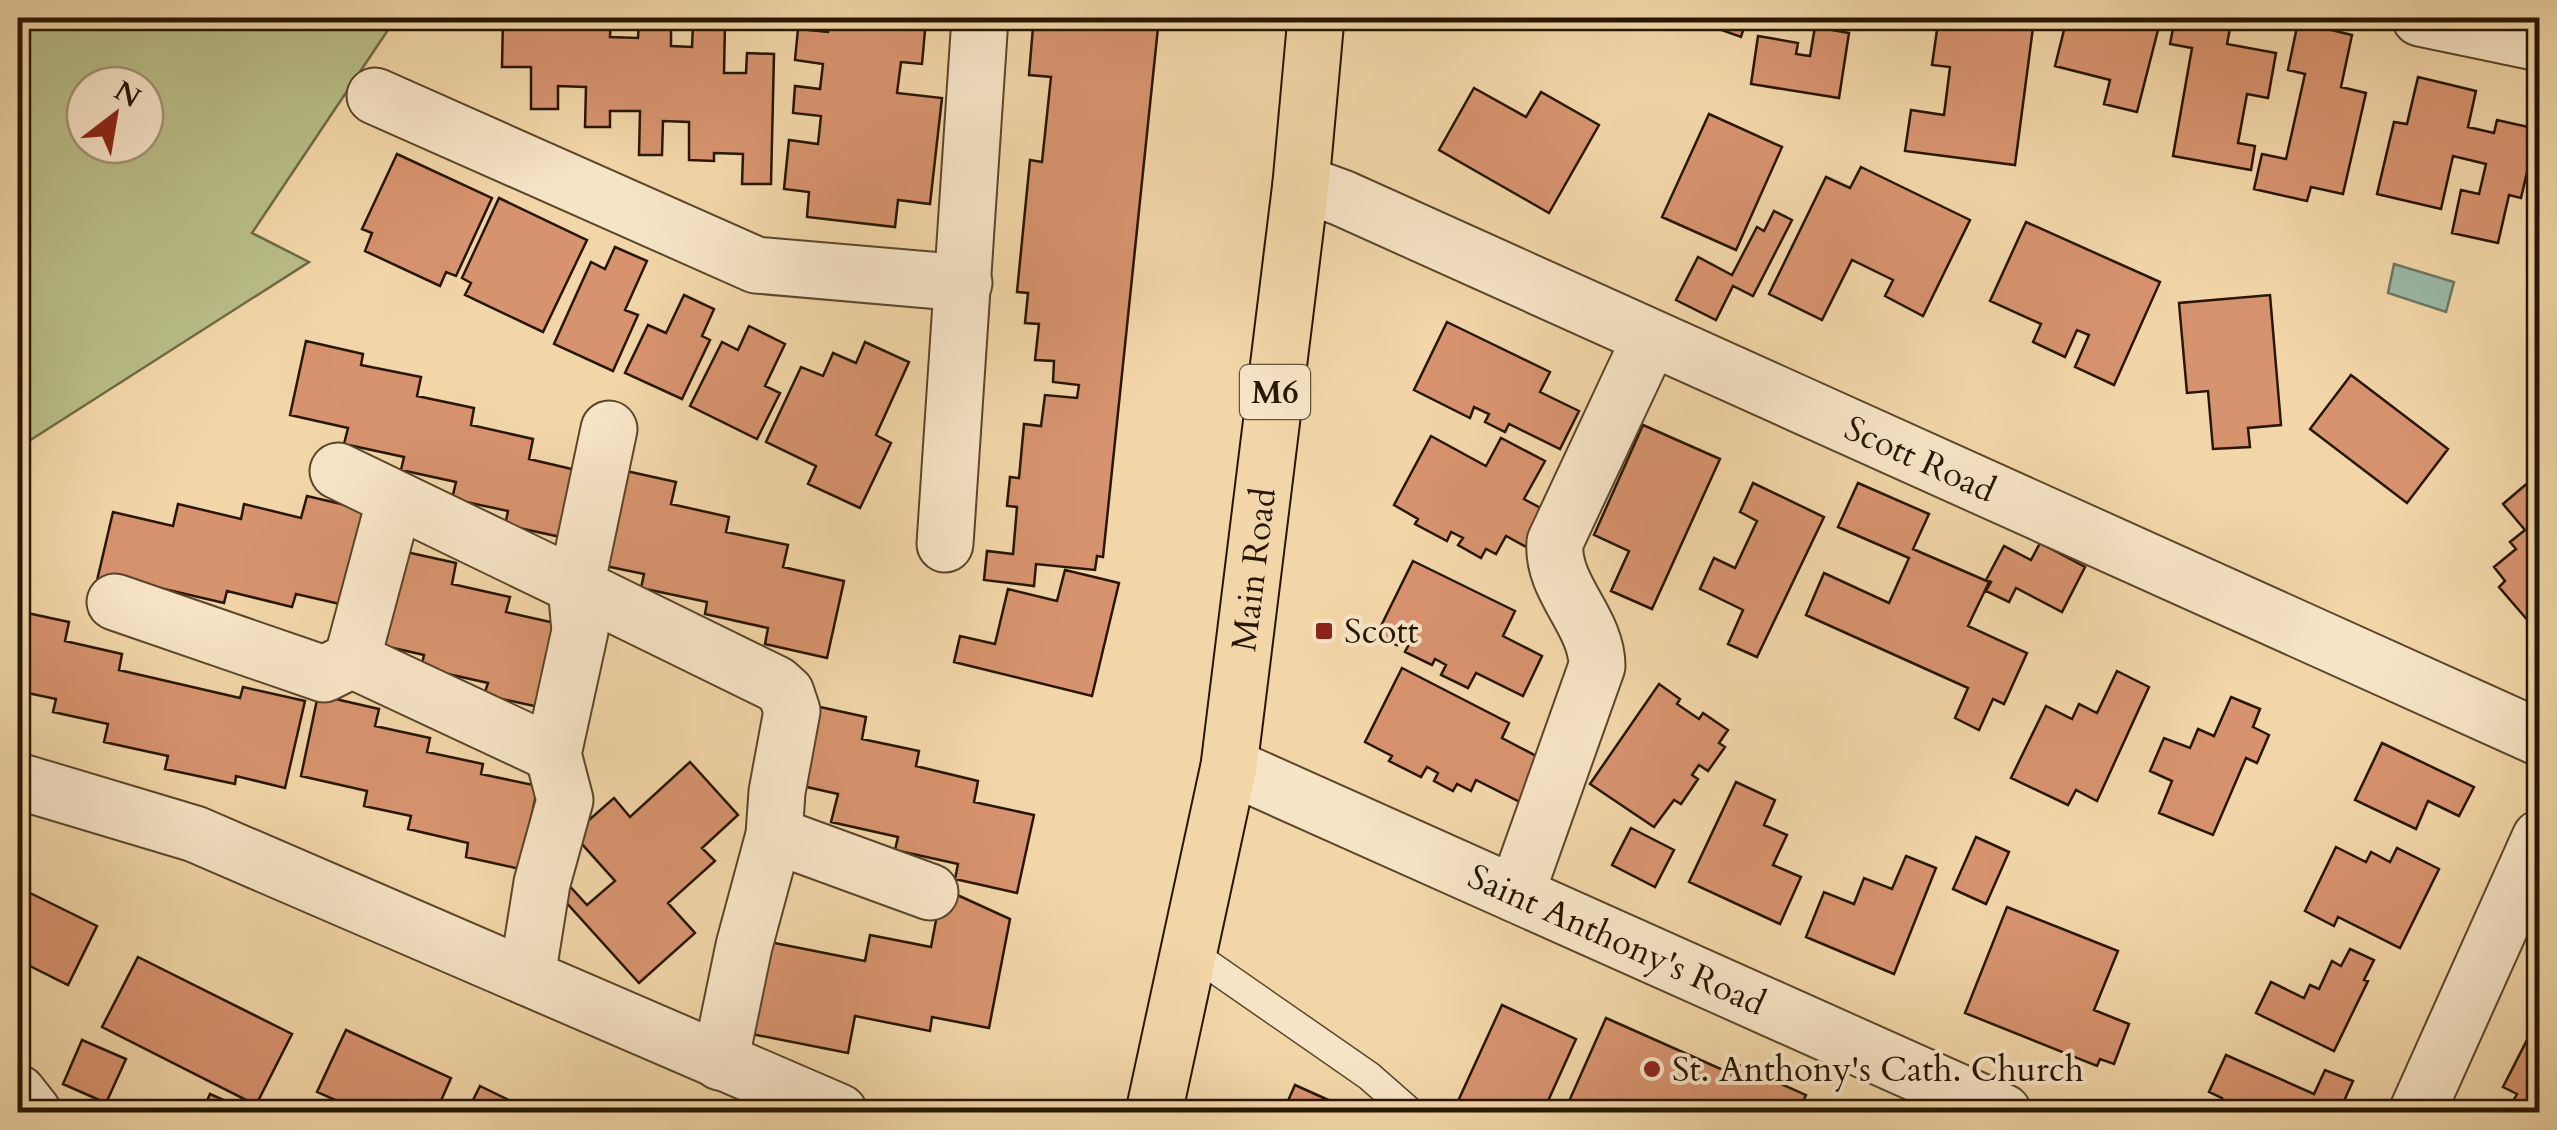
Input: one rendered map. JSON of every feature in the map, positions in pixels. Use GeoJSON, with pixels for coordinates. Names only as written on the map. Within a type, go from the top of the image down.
{"type":"FeatureCollection","features":[{"type":"Feature","properties":{"kind":"main road","name":"Main Road"},"geometry":{"type":"LineString","coordinates":[[1154,1112],[1229,766],[1301,183],[1316,18]]}},
{"type":"Feature","properties":{"kind":"street"},"geometry":{"type":"LineString","coordinates":[[945,544],[980,18]]}},
{"type":"Feature","properties":{"kind":"street"},"geometry":{"type":"LineString","coordinates":[[2420,18],[2540,43]]}},
{"type":"Feature","properties":{"kind":"street"},"geometry":{"type":"LineString","coordinates":[[375,96],[756,265],[964,284]]}},
{"type":"Feature","properties":{"kind":"street","name":"Scott Road"},"geometry":{"type":"LineString","coordinates":[[1301,183],[1342,198],[2540,738]]}},
{"type":"Feature","properties":{"kind":"street"},"geometry":{"type":"LineString","coordinates":[[1516,894],[1596,666],[1593,644],[1553,562],[1555,542],[1650,339]]}},
{"type":"Feature","properties":{"kind":"street"},"geometry":{"type":"LineString","coordinates":[[528,977],[542,883],[564,800],[553,754],[580,631],[576,586],[610,429]]}},
{"type":"Feature","properties":{"kind":"street"},"geometry":{"type":"LineString","coordinates":[[338,471],[782,688],[792,711],[777,792],[774,835],[744,946],[720,1062]]}},
{"type":"Feature","properties":{"kind":"street"},"geometry":{"type":"LineString","coordinates":[[328,683],[395,499]]}},
{"type":"Feature","properties":{"kind":"street"},"geometry":{"type":"LineString","coordinates":[[115,602],[328,683],[553,754]]}},
{"type":"Feature","properties":{"kind":"street","name":"Saint Anthony's Road"},"geometry":{"type":"LineString","coordinates":[[1229,766],[2003,1112]]}},
{"type":"Feature","properties":{"kind":"street"},"geometry":{"type":"LineString","coordinates":[[18,781],[195,834],[838,1112]]}},
{"type":"Feature","properties":{"kind":"street"},"geometry":{"type":"LineString","coordinates":[[774,835],[930,892]]}},
{"type":"Feature","properties":{"kind":"street"},"geometry":{"type":"LineString","coordinates":[[2417,1112],[2540,838]]}},
{"type":"Feature","properties":{"kind":"street"},"geometry":{"type":"LineString","coordinates":[[18,1093],[33,1112]]}},
{"type":"Feature","properties":{"kind":"lane"},"geometry":{"type":"LineString","coordinates":[[1189,951],[1369,1076],[1410,1112]]}},
{"type":"Feature","properties":{"kind":"green space"},"geometry":{"type":"Polygon","coordinates":[[[18,18],[396,18],[252,233],[309,262],[18,448],[18,18]]]}},
{"type":"Feature","properties":{"kind":"shaded area"},"geometry":{"type":"Polygon","coordinates":[[[2394,264],[2454,282],[2446,312],[2388,293],[2394,264]]]}},
{"type":"Feature","properties":{"kind":"building"},"geometry":{"type":"Polygon","coordinates":[[[503,18],[611,18],[610,37],[638,38],[639,18],[671,18],[671,46],[692,47],[693,24],[725,24],[724,73],[746,73],[747,53],[774,54],[771,184],[742,184],[743,154],[714,153],[714,161],[689,160],[689,122],[663,121],[662,155],[639,155],[640,111],[610,111],[610,127],[585,127],[586,87],[558,86],[558,109],[531,109],[531,67],[502,67],[503,18]]]}},
{"type":"Feature","properties":{"kind":"building"},"geometry":{"type":"Polygon","coordinates":[[[775,18],[775,23],[727,21],[775,18]]]}},
{"type":"Feature","properties":{"kind":"building"},"geometry":{"type":"Polygon","coordinates":[[[830,18],[926,19],[922,64],[901,62],[897,93],[942,98],[930,204],[898,200],[895,227],[807,217],[809,192],[784,189],[789,140],[818,144],[821,116],[793,113],[795,86],[820,89],[823,64],[795,60],[798,29],[828,32],[830,18]]]}},
{"type":"Feature","properties":{"kind":"building"},"geometry":{"type":"Polygon","coordinates":[[[1048,18],[1159,18],[1103,557],[1097,556],[1095,570],[1036,564],[1034,586],[984,580],[987,551],[1013,554],[1017,507],[1007,506],[1010,477],[1019,478],[1024,424],[1041,426],[1045,395],[1077,398],[1079,385],[1053,382],[1054,361],[1035,360],[1039,324],[1025,323],[1028,293],[1017,292],[1030,160],[1042,162],[1051,77],[1029,75],[1033,27],[1055,29],[1056,19],[1048,18]]]}},
{"type":"Feature","properties":{"kind":"building"},"geometry":{"type":"Polygon","coordinates":[[[1688,18],[1747,18],[1741,37],[1688,18]]]}},
{"type":"Feature","properties":{"kind":"building"},"geometry":{"type":"Polygon","coordinates":[[[1964,18],[2034,20],[2015,165],[1905,151],[1911,110],[1944,115],[1950,67],[1932,65],[1938,23],[1962,27],[1964,18]]]}},
{"type":"Feature","properties":{"kind":"building"},"geometry":{"type":"Polygon","coordinates":[[[2067,18],[2106,18],[2158,30],[2137,112],[2104,104],[2110,80],[2055,66],[2067,18]]]}},
{"type":"Feature","properties":{"kind":"building"},"geometry":{"type":"Polygon","coordinates":[[[2175,18],[2232,18],[2227,44],[2276,53],[2268,98],[2247,94],[2238,143],[2255,146],[2251,170],[2173,156],[2192,48],[2170,44],[2175,18]]]}},
{"type":"Feature","properties":{"kind":"building"},"geometry":{"type":"Polygon","coordinates":[[[2298,22],[2352,35],[2341,87],[2366,93],[2343,194],[2311,187],[2307,201],[2254,189],[2262,154],[2286,159],[2305,74],[2288,70],[2298,22]]]}},
{"type":"Feature","properties":{"kind":"building"},"geometry":{"type":"Polygon","coordinates":[[[1815,27],[1849,33],[1839,98],[1751,84],[1758,36],[1798,43],[1796,54],[1810,56],[1815,27]]]}},
{"type":"Feature","properties":{"kind":"building"},"geometry":{"type":"Polygon","coordinates":[[[2418,77],[2476,91],[2468,127],[2494,133],[2497,120],[2537,129],[2521,198],[2509,195],[2498,243],[2452,233],[2461,190],[2479,194],[2486,164],[2453,156],[2441,209],[2377,194],[2394,122],[2407,124],[2418,77]]]}},
{"type":"Feature","properties":{"kind":"building"},"geometry":{"type":"Polygon","coordinates":[[[1474,88],[1526,117],[1541,92],[1599,125],[1549,213],[1439,150],[1474,88]]]}},
{"type":"Feature","properties":{"kind":"building"},"geometry":{"type":"Polygon","coordinates":[[[1709,114],[1782,147],[1736,250],[1662,217],[1709,114]]]}},
{"type":"Feature","properties":{"kind":"building"},"geometry":{"type":"Polygon","coordinates":[[[397,154],[492,198],[456,276],[446,272],[440,286],[365,251],[372,233],[362,229],[397,154]]]}},
{"type":"Feature","properties":{"kind":"building"},"geometry":{"type":"Polygon","coordinates":[[[1861,167],[1970,220],[1923,316],[1885,296],[1893,280],[1852,260],[1822,320],[1769,294],[1826,177],[1850,188],[1861,167]]]}},
{"type":"Feature","properties":{"kind":"building"},"geometry":{"type":"Polygon","coordinates":[[[499,198],[587,240],[543,332],[465,295],[471,283],[462,278],[499,198]]]}},
{"type":"Feature","properties":{"kind":"building"},"geometry":{"type":"Polygon","coordinates":[[[1774,211],[1792,220],[1753,296],[1733,286],[1716,320],[1676,300],[1698,257],[1732,275],[1757,227],[1764,231],[1774,211]]]}},
{"type":"Feature","properties":{"kind":"building"},"geometry":{"type":"Polygon","coordinates":[[[2026,222],[2160,282],[2114,385],[2075,367],[2089,335],[2077,330],[2065,357],[2033,342],[2041,324],[1990,301],[2026,222]]]}},
{"type":"Feature","properties":{"kind":"building"},"geometry":{"type":"Polygon","coordinates":[[[615,247],[647,261],[625,310],[638,315],[613,371],[554,344],[591,262],[605,269],[615,247]]]}},
{"type":"Feature","properties":{"kind":"building"},"geometry":{"type":"Polygon","coordinates":[[[684,295],[714,309],[702,336],[710,340],[682,399],[625,373],[648,325],[666,333],[684,295]]]}},
{"type":"Feature","properties":{"kind":"building"},"geometry":{"type":"Polygon","coordinates":[[[2270,295],[2281,425],[2248,428],[2250,447],[2213,449],[2208,391],[2187,393],[2179,303],[2270,295]]]}},
{"type":"Feature","properties":{"kind":"building"},"geometry":{"type":"Polygon","coordinates":[[[1447,322],[1550,372],[1540,392],[1579,411],[1560,449],[1509,424],[1505,432],[1485,422],[1489,414],[1474,407],[1470,418],[1414,390],[1447,322]]]}},
{"type":"Feature","properties":{"kind":"building"},"geometry":{"type":"Polygon","coordinates":[[[749,326],[785,344],[765,386],[780,393],[757,439],[690,406],[722,342],[738,350],[749,326]]]}},
{"type":"Feature","properties":{"kind":"building"},"geometry":{"type":"Polygon","coordinates":[[[306,341],[363,354],[361,365],[421,377],[417,396],[474,408],[471,425],[533,439],[529,459],[593,474],[579,541],[505,525],[508,511],[452,499],[456,482],[401,470],[404,457],[344,444],[348,428],[290,415],[306,341]]]}},
{"type":"Feature","properties":{"kind":"building"},"geometry":{"type":"Polygon","coordinates":[[[865,342],[909,362],[876,435],[891,443],[860,508],[808,484],[816,466],[766,442],[801,367],[823,376],[833,353],[856,363],[865,342]]]}},
{"type":"Feature","properties":{"kind":"building"},"geometry":{"type":"Polygon","coordinates":[[[2351,375],[2448,449],[2407,503],[2310,429],[2351,375]]]}},
{"type":"Feature","properties":{"kind":"building"},"geometry":{"type":"Polygon","coordinates":[[[1643,425],[1720,459],[1652,609],[1611,591],[1629,551],[1594,535],[1643,425]]]}},
{"type":"Feature","properties":{"kind":"building"},"geometry":{"type":"Polygon","coordinates":[[[1431,436],[1486,466],[1501,438],[1545,461],[1524,499],[1550,513],[1530,549],[1506,536],[1496,554],[1486,549],[1481,558],[1458,545],[1463,538],[1451,532],[1447,541],[1415,524],[1418,519],[1394,505],[1431,436]]]}},
{"type":"Feature","properties":{"kind":"building"},"geometry":{"type":"Polygon","coordinates":[[[608,467],[676,482],[671,504],[729,517],[726,532],[788,545],[783,567],[844,581],[827,658],[765,644],[768,628],[705,614],[707,602],[641,588],[644,574],[586,562],[608,467]]]}},
{"type":"Feature","properties":{"kind":"building"},"geometry":{"type":"Polygon","coordinates":[[[2537,475],[2540,626],[2536,630],[2499,587],[2505,581],[2494,567],[2516,549],[2510,542],[2525,530],[2503,504],[2537,475]]]}},
{"type":"Feature","properties":{"kind":"building"},"geometry":{"type":"Polygon","coordinates":[[[1753,483],[1824,517],[1757,657],[1728,644],[1743,610],[1700,589],[1714,558],[1735,568],[1757,521],[1740,512],[1753,483]]]}},
{"type":"Feature","properties":{"kind":"building"},"geometry":{"type":"Polygon","coordinates":[[[1858,483],[1929,514],[1913,549],[1989,582],[1968,626],[2027,653],[2004,704],[1993,699],[1979,730],[1955,718],[1968,688],[1806,615],[1824,573],[1889,603],[1909,558],[1838,527],[1858,483]]]}},
{"type":"Feature","properties":{"kind":"building"},"geometry":{"type":"Polygon","coordinates":[[[307,496],[375,512],[353,607],[296,594],[292,607],[227,591],[224,603],[160,588],[157,603],[95,589],[113,512],[173,526],[178,504],[241,519],[244,504],[301,518],[307,496]]]}},
{"type":"Feature","properties":{"kind":"building"},"geometry":{"type":"Polygon","coordinates":[[[2040,543],[2085,567],[2062,612],[2016,588],[2009,602],[1986,591],[1991,582],[1986,580],[2004,546],[2031,560],[2040,543]]]}},
{"type":"Feature","properties":{"kind":"building"},"geometry":{"type":"Polygon","coordinates":[[[388,548],[456,563],[452,584],[510,597],[506,612],[568,626],[548,709],[484,695],[488,683],[421,668],[424,655],[367,642],[388,548]]]}},
{"type":"Feature","properties":{"kind":"building"},"geometry":{"type":"Polygon","coordinates":[[[1413,561],[1515,611],[1503,636],[1542,656],[1523,696],[1476,673],[1468,688],[1441,675],[1446,665],[1435,659],[1432,665],[1405,652],[1409,644],[1399,640],[1397,645],[1376,636],[1413,561]]]}},
{"type":"Feature","properties":{"kind":"building"},"geometry":{"type":"Polygon","coordinates":[[[1065,570],[1119,583],[1092,696],[954,662],[960,636],[995,644],[1008,589],[1057,601],[1065,570]]]}},
{"type":"Feature","properties":{"kind":"building"},"geometry":{"type":"Polygon","coordinates":[[[18,611],[69,622],[65,641],[122,654],[119,670],[240,698],[243,687],[305,701],[285,788],[236,776],[235,784],[165,769],[168,756],[104,742],[108,724],[53,712],[56,699],[18,691],[18,611]]]}},
{"type":"Feature","properties":{"kind":"building"},"geometry":{"type":"Polygon","coordinates":[[[1402,668],[1509,723],[1502,738],[1544,760],[1522,803],[1476,780],[1471,791],[1457,784],[1453,791],[1434,781],[1438,773],[1427,767],[1421,777],[1389,761],[1392,756],[1365,742],[1402,668]]]}},
{"type":"Feature","properties":{"kind":"building"},"geometry":{"type":"Polygon","coordinates":[[[2117,671],[2149,687],[2097,801],[2076,790],[2068,805],[2011,778],[2046,706],[2072,719],[2079,704],[2097,713],[2117,671]]]}},
{"type":"Feature","properties":{"kind":"building"},"geometry":{"type":"Polygon","coordinates":[[[1659,684],[1680,699],[1677,704],[1699,719],[1703,713],[1728,730],[1719,743],[1725,747],[1708,771],[1699,765],[1692,775],[1698,779],[1681,804],[1674,800],[1654,827],[1590,784],[1659,684]]]}},
{"type":"Feature","properties":{"kind":"building"},"geometry":{"type":"Polygon","coordinates":[[[318,695],[379,709],[375,726],[430,738],[427,752],[483,764],[481,774],[538,786],[520,869],[466,857],[468,843],[408,829],[411,816],[364,806],[367,791],[301,776],[318,695]]]}},
{"type":"Feature","properties":{"kind":"building"},"geometry":{"type":"Polygon","coordinates":[[[2231,697],[2260,709],[2253,727],[2269,735],[2257,763],[2246,758],[2213,835],[2159,813],[2172,781],[2150,771],[2164,738],[2190,748],[2198,729],[2214,736],[2231,697]]]}},
{"type":"Feature","properties":{"kind":"building"},"geometry":{"type":"Polygon","coordinates":[[[797,702],[866,717],[862,739],[919,751],[916,766],[978,781],[974,802],[1034,815],[1017,893],[955,879],[958,864],[895,850],[898,837],[831,822],[838,794],[780,781],[797,702]]]}},
{"type":"Feature","properties":{"kind":"building"},"geometry":{"type":"Polygon","coordinates":[[[2382,743],[2474,787],[2459,816],[2428,801],[2416,829],[2355,800],[2382,743]]]}},
{"type":"Feature","properties":{"kind":"building"},"geometry":{"type":"Polygon","coordinates":[[[690,762],[738,815],[702,848],[715,861],[668,903],[695,933],[639,983],[555,890],[565,881],[587,905],[615,881],[573,834],[614,798],[630,817],[690,762]]]}},
{"type":"Feature","properties":{"kind":"building"},"geometry":{"type":"Polygon","coordinates":[[[1736,782],[1775,800],[1764,825],[1787,835],[1773,865],[1801,877],[1780,924],[1689,882],[1736,782]]]}},
{"type":"Feature","properties":{"kind":"building"},"geometry":{"type":"Polygon","coordinates":[[[1631,828],[1674,850],[1655,887],[1612,865],[1631,828]]]}},
{"type":"Feature","properties":{"kind":"building"},"geometry":{"type":"Polygon","coordinates":[[[1976,837],[2009,852],[1986,904],[1953,889],[1976,837]]]}},
{"type":"Feature","properties":{"kind":"building"},"geometry":{"type":"Polygon","coordinates":[[[2336,847],[2366,862],[2371,852],[2390,862],[2397,848],[2439,869],[2400,948],[2338,917],[2334,926],[2305,911],[2336,847]]]}},
{"type":"Feature","properties":{"kind":"building"},"geometry":{"type":"Polygon","coordinates":[[[1906,856],[1936,868],[1894,974],[1806,937],[1824,892],[1854,904],[1864,878],[1892,889],[1906,856]]]}},
{"type":"Feature","properties":{"kind":"building"},"geometry":{"type":"Polygon","coordinates":[[[18,887],[97,926],[68,985],[18,960],[18,887]]]}},
{"type":"Feature","properties":{"kind":"building"},"geometry":{"type":"Polygon","coordinates":[[[942,888],[1010,919],[989,1028],[932,1017],[930,1031],[855,1016],[848,1053],[731,1030],[749,938],[865,961],[870,935],[931,947],[942,888]]]}},
{"type":"Feature","properties":{"kind":"building"},"geometry":{"type":"Polygon","coordinates":[[[2007,907],[2118,951],[2094,1010],[2129,1024],[2114,1064],[2100,1059],[2097,1066],[1965,1013],[2007,907]]]}},
{"type":"Feature","properties":{"kind":"building"},"geometry":{"type":"Polygon","coordinates":[[[2350,949],[2374,960],[2334,1051],[2256,1013],[2271,982],[2304,998],[2310,985],[2319,989],[2332,961],[2341,966],[2350,949]]]}},
{"type":"Feature","properties":{"kind":"building"},"geometry":{"type":"Polygon","coordinates":[[[138,957],[292,1034],[256,1105],[102,1027],[138,957]]]}},
{"type":"Feature","properties":{"kind":"building"},"geometry":{"type":"Polygon","coordinates":[[[1502,1005],[1576,1039],[1543,1112],[1453,1112],[1502,1005]]]}},
{"type":"Feature","properties":{"kind":"building","name":"St. Anthony's Cath. Church"},"geometry":{"type":"Polygon","coordinates":[[[1606,1018],[1732,1074],[1736,1064],[1806,1095],[1798,1112],[1600,1112],[1570,1099],[1606,1018]]]}},
{"type":"Feature","properties":{"kind":"building"},"geometry":{"type":"Polygon","coordinates":[[[346,1030],[451,1078],[436,1112],[362,1112],[317,1092],[346,1030]]]}},
{"type":"Feature","properties":{"kind":"building"},"geometry":{"type":"Polygon","coordinates":[[[82,1040],[126,1059],[106,1103],[63,1084],[82,1040]]]}},
{"type":"Feature","properties":{"kind":"building"},"geometry":{"type":"Polygon","coordinates":[[[2527,1040],[2540,1046],[2540,1112],[2507,1112],[2517,1094],[2503,1087],[2527,1040]]]}},
{"type":"Feature","properties":{"kind":"building"},"geometry":{"type":"Polygon","coordinates":[[[2226,1055],[2314,1094],[2325,1070],[2353,1081],[2339,1112],[2215,1112],[2222,1098],[2209,1092],[2226,1055]]]}},
{"type":"Feature","properties":{"kind":"building"},"geometry":{"type":"Polygon","coordinates":[[[1295,1085],[1355,1112],[1283,1112],[1295,1085]]]}},
{"type":"Feature","properties":{"kind":"building"},"geometry":{"type":"Polygon","coordinates":[[[480,1086],[533,1112],[467,1112],[480,1086]]]}},
{"type":"Feature","properties":{"kind":"building"},"geometry":{"type":"Polygon","coordinates":[[[210,1094],[250,1112],[202,1112],[210,1094]]]}},
{"type":"Feature","properties":{"kind":"place","name":"Scott"},"geometry":{"type":"Point","coordinates":[1324,631]}},
{"type":"Feature","properties":{"kind":"place","name":"St. Anthony's Cath. Church"},"geometry":{"type":"Point","coordinates":[1652,1069]}}]}
